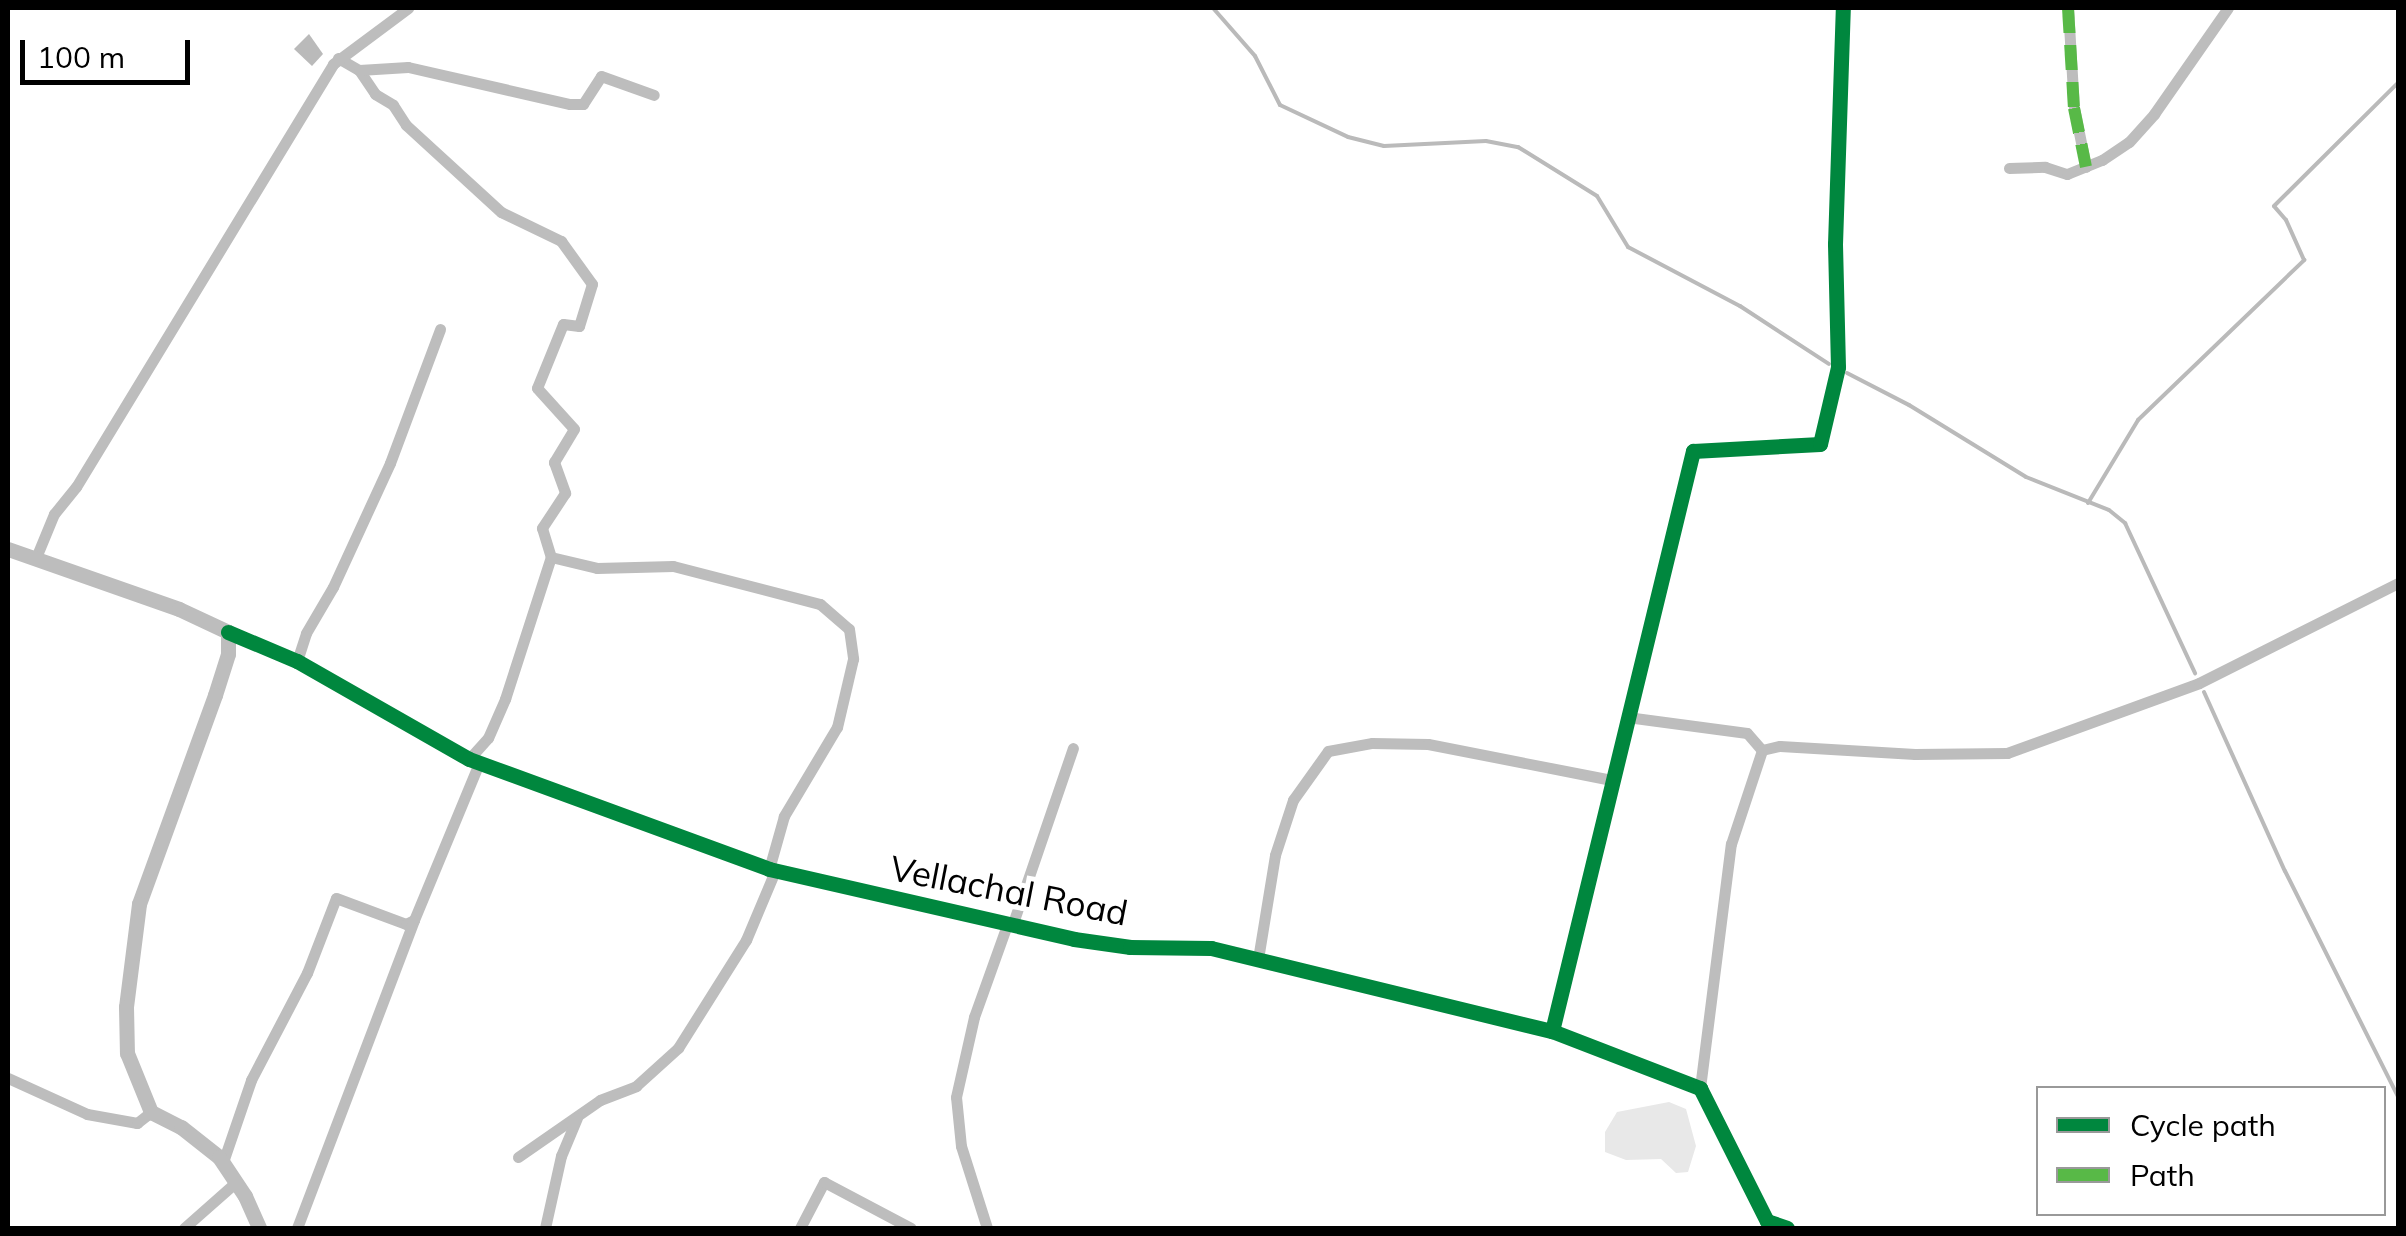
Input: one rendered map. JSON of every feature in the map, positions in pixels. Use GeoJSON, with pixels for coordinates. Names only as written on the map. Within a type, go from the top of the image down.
{"type":"FeatureCollection","features":[{"type":"Feature","properties":{"kind":"main road"},"geometry":{"type":"LineString","coordinates":[[8,548],[179,609],[228,632],[228,654],[211,709],[139,904],[126,1007],[127,1053],[150,1112],[181,1127],[222,1162],[259,1228]]}},
{"type":"Feature","properties":{"kind":"street"},"geometry":{"type":"LineString","coordinates":[[35,560],[54,514],[76,488],[338,58],[408,8]]}},
{"type":"Feature","properties":{"kind":"street"},"geometry":{"type":"LineString","coordinates":[[1552,1030],[1692,451],[1820,444],[1838,367],[1835,244],[1844,8]]}},
{"type":"Feature","properties":{"kind":"street"},"geometry":{"type":"LineString","coordinates":[[2068,8],[2074,108],[2086,167]]}},
{"type":"Feature","properties":{"kind":"street"},"geometry":{"type":"LineString","coordinates":[[2009,168],[2044,167],[2067,174],[2128,142],[2154,114],[2228,8]]}},
{"type":"Feature","properties":{"kind":"street"},"geometry":{"type":"LineString","coordinates":[[297,1228],[474,761],[505,699],[551,557],[542,528],[565,493],[554,462],[574,429],[537,388],[563,324],[579,326],[592,284],[561,241],[500,212],[406,125],[359,70],[338,58]]}},
{"type":"Feature","properties":{"kind":"street"},"geometry":{"type":"LineString","coordinates":[[359,70],[408,67],[570,104],[583,104],[601,76],[654,96]]}},
{"type":"Feature","properties":{"kind":"street"},"geometry":{"type":"LineString","coordinates":[[297,661],[306,633],[390,463],[440,329]]}},
{"type":"Feature","properties":{"kind":"street"},"geometry":{"type":"LineString","coordinates":[[518,1157],[600,1100],[636,1086],[678,1048],[746,940],[772,870],[784,816],[837,727],[852,659],[849,629],[820,604],[786,592],[673,566],[597,568],[551,557]]}},
{"type":"Feature","properties":{"kind":"street"},"geometry":{"type":"LineString","coordinates":[[1762,750],[1780,746],[1916,754],[2007,753],[2199,682],[2398,583]]}},
{"type":"Feature","properties":{"kind":"street","name":"Vellachal Road"},"geometry":{"type":"LineString","coordinates":[[228,632],[297,661],[474,761],[772,870],[1009,926],[1130,947],[1210,948],[1258,959],[1552,1030],[1700,1088]]}},
{"type":"Feature","properties":{"kind":"street"},"geometry":{"type":"LineString","coordinates":[[1627,717],[1747,733],[1762,750]]}},
{"type":"Feature","properties":{"kind":"street"},"geometry":{"type":"LineString","coordinates":[[1258,959],[1275,855],[1293,800],[1328,751],[1372,743],[1428,744],[1611,780]]}},
{"type":"Feature","properties":{"kind":"street"},"geometry":{"type":"LineString","coordinates":[[987,1228],[960,1146],[956,1097],[974,1017],[1073,748]]}},
{"type":"Feature","properties":{"kind":"street"},"geometry":{"type":"LineString","coordinates":[[1762,750],[1731,844],[1700,1088],[1762,1224],[1787,1228]]}},
{"type":"Feature","properties":{"kind":"street"},"geometry":{"type":"LineString","coordinates":[[222,1162],[251,1080],[300,986],[336,898],[406,924],[414,920]]}},
{"type":"Feature","properties":{"kind":"street"},"geometry":{"type":"LineString","coordinates":[[8,1078],[87,1114],[137,1123],[150,1112]]}},
{"type":"Feature","properties":{"kind":"street"},"geometry":{"type":"LineString","coordinates":[[545,1228],[561,1156],[578,1115]]}},
{"type":"Feature","properties":{"kind":"street"},"geometry":{"type":"LineString","coordinates":[[184,1228],[236,1182]]}},
{"type":"Feature","properties":{"kind":"street"},"geometry":{"type":"LineString","coordinates":[[800,1228],[824,1182],[911,1228]]}},
{"type":"Feature","properties":{"kind":"shaded area"},"geometry":{"type":"Polygon","coordinates":[[[309,34],[323,54],[312,66],[294,49],[309,34]]]}},
{"type":"Feature","properties":{"kind":"shaded area"},"geometry":{"type":"Polygon","coordinates":[[[1669,1102],[1686,1109],[1696,1146],[1688,1172],[1676,1173],[1661,1159],[1626,1160],[1605,1152],[1605,1132],[1617,1112],[1669,1102]]]}},
{"type":"Feature","properties":{"kind":"waterway"},"geometry":{"type":"LineString","coordinates":[[1213,8],[1255,56],[1280,105],[1348,137],[1384,146],[1486,141],[1518,147],[1597,196],[1628,247],[1740,306],[1829,364]]}},
{"type":"Feature","properties":{"kind":"waterway"},"geometry":{"type":"LineString","coordinates":[[2088,503],[2138,420],[2304,260],[2286,220],[2274,206],[2398,83]]}},
{"type":"Feature","properties":{"kind":"waterway"},"geometry":{"type":"LineString","coordinates":[[1847,373],[1909,405],[2026,477],[2109,510],[2125,523],[2195,673]]}},
{"type":"Feature","properties":{"kind":"waterway"},"geometry":{"type":"LineString","coordinates":[[2204,692],[2285,871],[2398,1097]]}},
{"type":"Feature","properties":{"kind":"marked path"},"geometry":{"type":"LineString","coordinates":[[2068,8],[2074,108],[2086,167]]}},
{"type":"Feature","properties":{"kind":"cycle path"},"geometry":{"type":"LineString","coordinates":[[1552,1031],[1693,451],[1820,444],[1838,367],[1835,244],[1843,8]]}},
{"type":"Feature","properties":{"kind":"cycle path"},"geometry":{"type":"LineString","coordinates":[[228,632],[297,661],[469,759],[769,869],[1074,939],[1130,947],[1211,948],[1552,1031],[1700,1088],[1767,1221],[1787,1228]]}}]}
